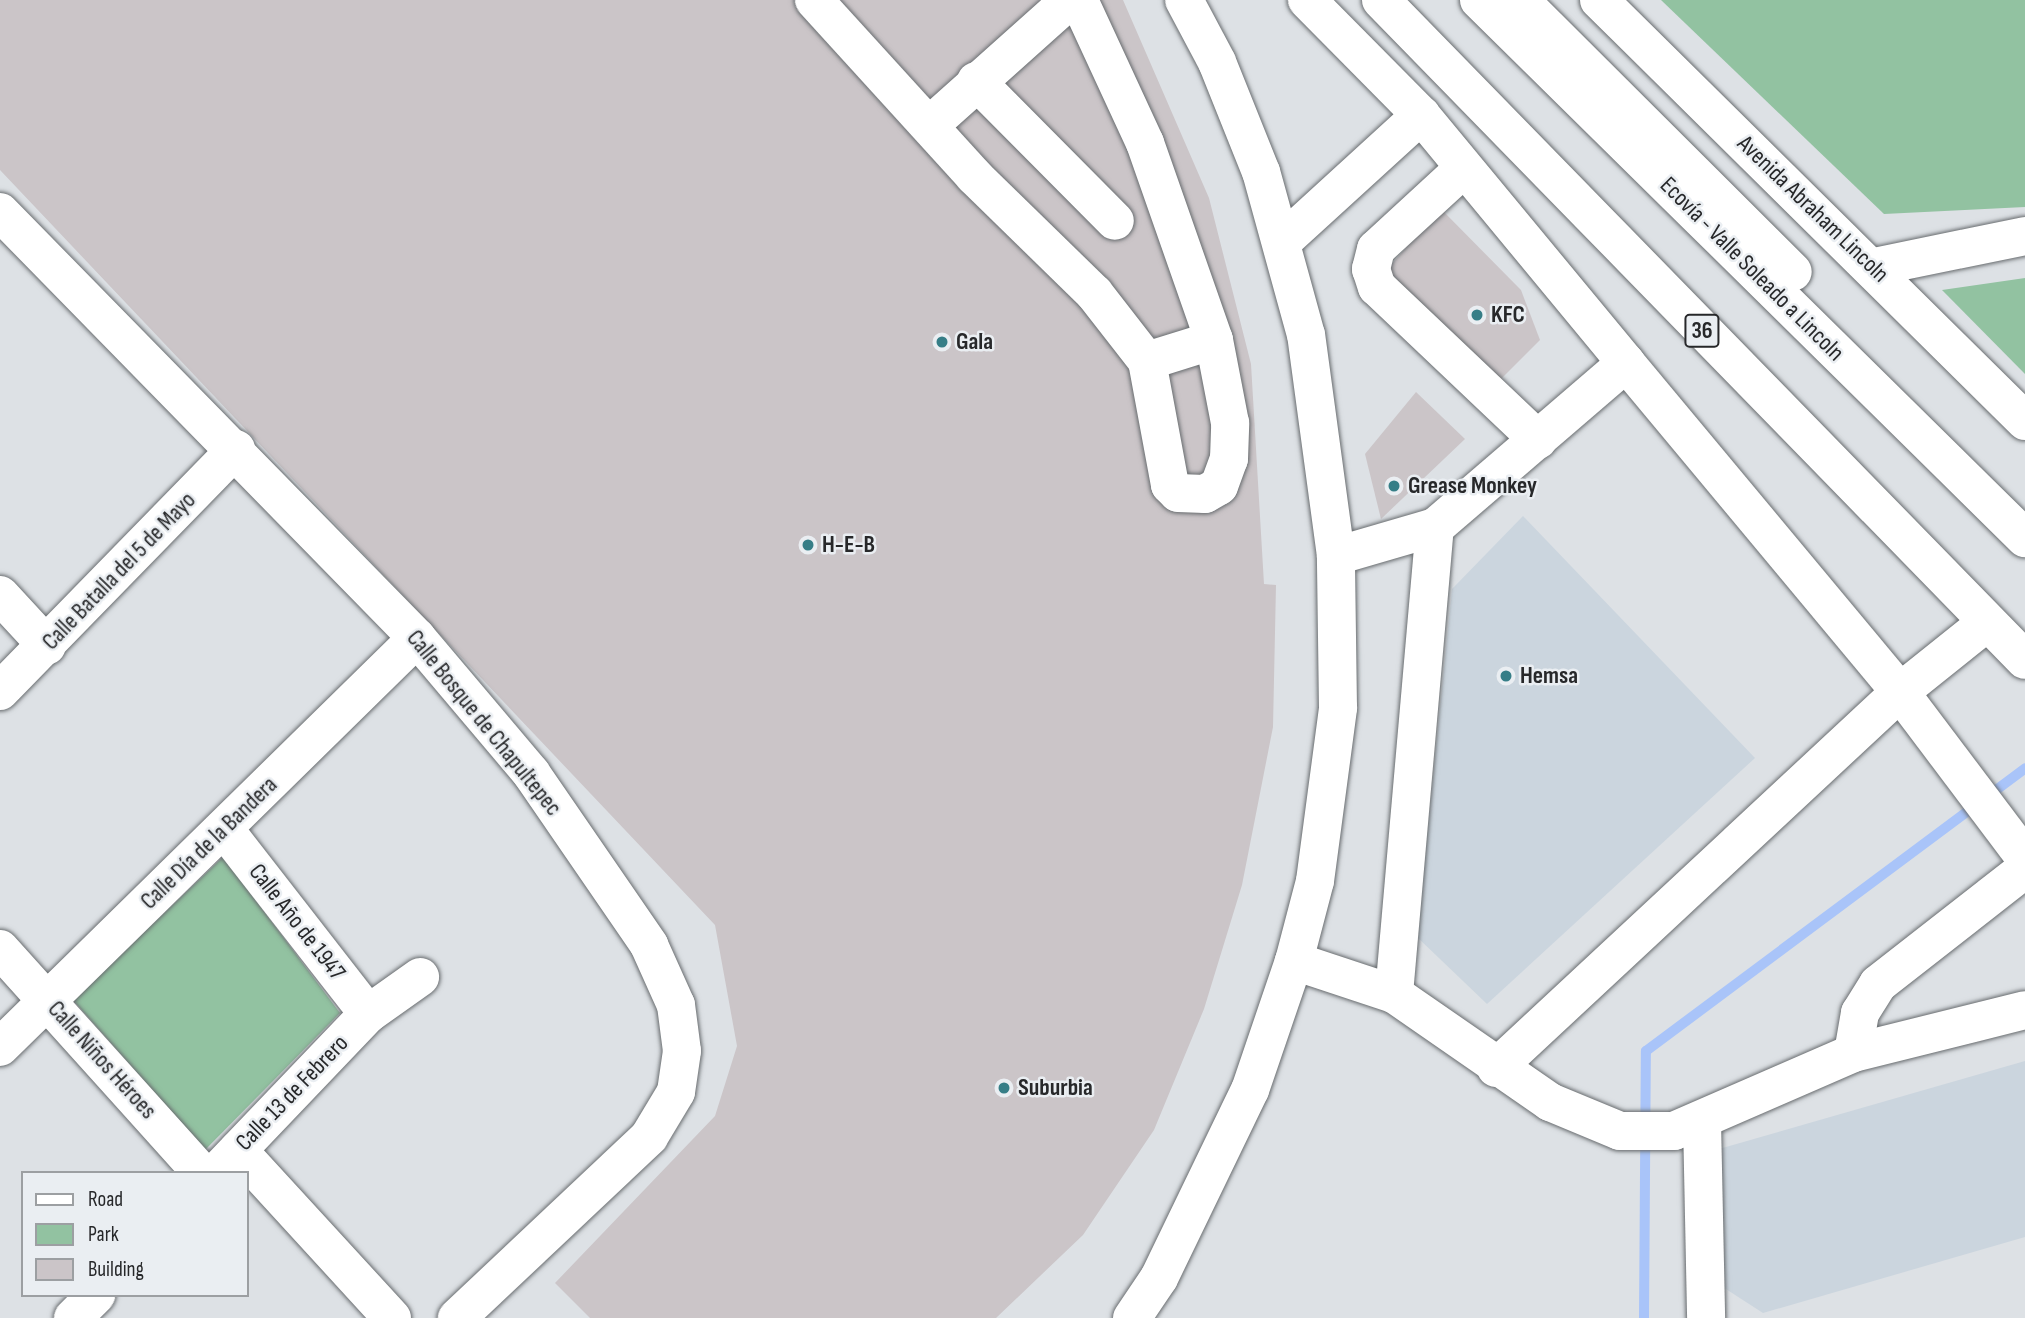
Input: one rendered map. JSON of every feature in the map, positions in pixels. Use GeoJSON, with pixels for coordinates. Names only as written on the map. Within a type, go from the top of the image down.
{"type":"FeatureCollection","features":[{"type":"Feature","properties":{"kind":"street"},"geometry":{"type":"LineString","coordinates":[[814,0],[930,125],[1094,293],[1147,360],[1170,485],[1178,493],[1205,494],[1219,486],[1229,459],[1230,423],[1214,340],[1145,143],[1079,0]]}},
{"type":"Feature","properties":{"kind":"street"},"geometry":{"type":"LineString","coordinates":[[930,125],[976,81],[1070,0]]}},
{"type":"Feature","properties":{"kind":"street"},"geometry":{"type":"LineString","coordinates":[[1132,1318],[1159,1278],[1250,1090],[1294,961],[1315,881],[1338,708],[1336,556],[1306,334],[1283,241],[1217,62],[1184,0]]}},
{"type":"Feature","properties":{"kind":"street"},"geometry":{"type":"LineString","coordinates":[[1307,0],[1421,115],[1463,169],[1900,692],[2025,858]]}},
{"type":"Feature","properties":{"kind":"street","name":"36"},"geometry":{"type":"LineString","coordinates":[[1381,0],[2025,660]]}},
{"type":"Feature","properties":{"kind":"street","name":"Ecovía - Valle Soleado a Lincoln"},"geometry":{"type":"LineString","coordinates":[[1479,0],[2025,538]]}},
{"type":"Feature","properties":{"kind":"street"},"geometry":{"type":"LineString","coordinates":[[1520,0],[2025,503]]}},
{"type":"Feature","properties":{"kind":"street","name":"Avenida Abraham Lincoln"},"geometry":{"type":"LineString","coordinates":[[1599,0],[1874,267],[2025,421]]}},
{"type":"Feature","properties":{"kind":"street"},"geometry":{"type":"LineString","coordinates":[[976,81],[1115,221]]}},
{"type":"Feature","properties":{"kind":"street"},"geometry":{"type":"LineString","coordinates":[[1283,241],[1421,115]]}},
{"type":"Feature","properties":{"kind":"street"},"geometry":{"type":"LineString","coordinates":[[1463,169],[1376,249],[1371,269],[1377,287],[1538,440]]}},
{"type":"Feature","properties":{"kind":"street","name":"Calle Bosque de Chapultepec"},"geometry":{"type":"LineString","coordinates":[[0,212],[236,449],[417,638],[531,773],[649,944],[676,1005],[682,1051],[676,1092],[649,1137],[457,1318]]}},
{"type":"Feature","properties":{"kind":"street"},"geometry":{"type":"LineString","coordinates":[[1874,267],[2025,236]]}},
{"type":"Feature","properties":{"kind":"street"},"geometry":{"type":"LineString","coordinates":[[1147,360],[1214,340]]}},
{"type":"Feature","properties":{"kind":"street"},"geometry":{"type":"LineString","coordinates":[[1336,556],[1434,527],[1626,363]]}},
{"type":"Feature","properties":{"kind":"street","name":"Calle Batalla del 5 de Mayo"},"geometry":{"type":"LineString","coordinates":[[0,691],[47,646],[236,449]]}},
{"type":"Feature","properties":{"kind":"street"},"geometry":{"type":"LineString","coordinates":[[1394,994],[1434,527]]}},
{"type":"Feature","properties":{"kind":"street"},"geometry":{"type":"LineString","coordinates":[[0,595],[47,646]]}},
{"type":"Feature","properties":{"kind":"street"},"geometry":{"type":"LineString","coordinates":[[1496,1068],[1900,692],[1986,623]]}},
{"type":"Feature","properties":{"kind":"street","name":"Calle Día de la Bandera"},"geometry":{"type":"LineString","coordinates":[[0,1047],[47,998],[225,830],[417,638]]}},
{"type":"Feature","properties":{"kind":"street","name":"Calle Año de 1947"},"geometry":{"type":"LineString","coordinates":[[225,830],[368,1014]]}},
{"type":"Feature","properties":{"kind":"street"},"geometry":{"type":"LineString","coordinates":[[1853,1053],[1860,1013],[1878,984],[2025,869]]}},
{"type":"Feature","properties":{"kind":"street","name":"Calle Niños Héroes"},"geometry":{"type":"LineString","coordinates":[[0,949],[200,1171]]}},
{"type":"Feature","properties":{"kind":"street"},"geometry":{"type":"LineString","coordinates":[[1294,961],[1394,994],[1496,1068],[1550,1102],[1620,1131],[1688,1126],[1762,1088],[1853,1053],[2025,1010]]}},
{"type":"Feature","properties":{"kind":"street","name":"Calle 13 de Febrero"},"geometry":{"type":"LineString","coordinates":[[227,1161],[368,1014],[420,977]]}},
{"type":"Feature","properties":{"kind":"street"},"geometry":{"type":"LineString","coordinates":[[1688,1126],[1706,1318]]}},
{"type":"Feature","properties":{"kind":"street"},"geometry":{"type":"LineString","coordinates":[[248,1181],[392,1318]]}},
{"type":"Feature","properties":{"kind":"street"},"geometry":{"type":"LineString","coordinates":[[73,1318],[94,1297]]}},
{"type":"Feature","properties":{"kind":"shaded area"},"geometry":{"type":"Polygon","coordinates":[[[1523,516],[1755,758],[1487,1004],[1417,937],[1452,589],[1523,516]]]}},
{"type":"Feature","properties":{"kind":"shaded area"},"geometry":{"type":"Polygon","coordinates":[[[2025,1061],[2025,1237],[1763,1313],[1715,1282],[1712,1151],[2025,1061]]]}},
{"type":"Feature","properties":{"kind":"green space"},"geometry":{"type":"Polygon","coordinates":[[[1661,0],[2025,0],[2025,207],[1884,214],[1661,0]]]}},
{"type":"Feature","properties":{"kind":"green space"},"geometry":{"type":"Polygon","coordinates":[[[2025,278],[2025,374],[1942,290],[2025,278]]]}},
{"type":"Feature","properties":{"kind":"green space"},"geometry":{"type":"Polygon","coordinates":[[[223,857],[340,1013],[205,1150],[73,1000],[223,857]]]}},
{"type":"Feature","properties":{"kind":"building","name":"H-E-B"},"geometry":{"type":"Polygon","coordinates":[[[0,0],[1123,0],[1209,198],[1251,364],[1264,584],[1276,585],[1273,727],[1242,885],[1204,1009],[1154,1130],[1083,1235],[996,1318],[590,1318],[555,1283],[715,1116],[737,1046],[715,925],[0,170],[0,0]]]}},
{"type":"Feature","properties":{"kind":"building","name":"KFC"},"geometry":{"type":"Polygon","coordinates":[[[1441,209],[1521,290],[1540,340],[1496,384],[1381,276],[1441,209]]]}},
{"type":"Feature","properties":{"kind":"building","name":"Grease Monkey"},"geometry":{"type":"Polygon","coordinates":[[[1416,392],[1465,439],[1381,519],[1365,454],[1416,392]]]}},
{"type":"Feature","properties":{"kind":"waterway"},"geometry":{"type":"LineString","coordinates":[[1644,1318],[1646,1051],[2025,768]]}},
{"type":"Feature","properties":{"kind":"place","name":"KFC"},"geometry":{"type":"Point","coordinates":[1477,315]}},
{"type":"Feature","properties":{"kind":"place","name":"Gala"},"geometry":{"type":"Point","coordinates":[942,342]}},
{"type":"Feature","properties":{"kind":"place","name":"Grease Monkey"},"geometry":{"type":"Point","coordinates":[1394,486]}},
{"type":"Feature","properties":{"kind":"place","name":"H-E-B"},"geometry":{"type":"Point","coordinates":[808,545]}},
{"type":"Feature","properties":{"kind":"place","name":"Hemsa"},"geometry":{"type":"Point","coordinates":[1506,676]}},
{"type":"Feature","properties":{"kind":"place","name":"Suburbia"},"geometry":{"type":"Point","coordinates":[1004,1088]}}]}
